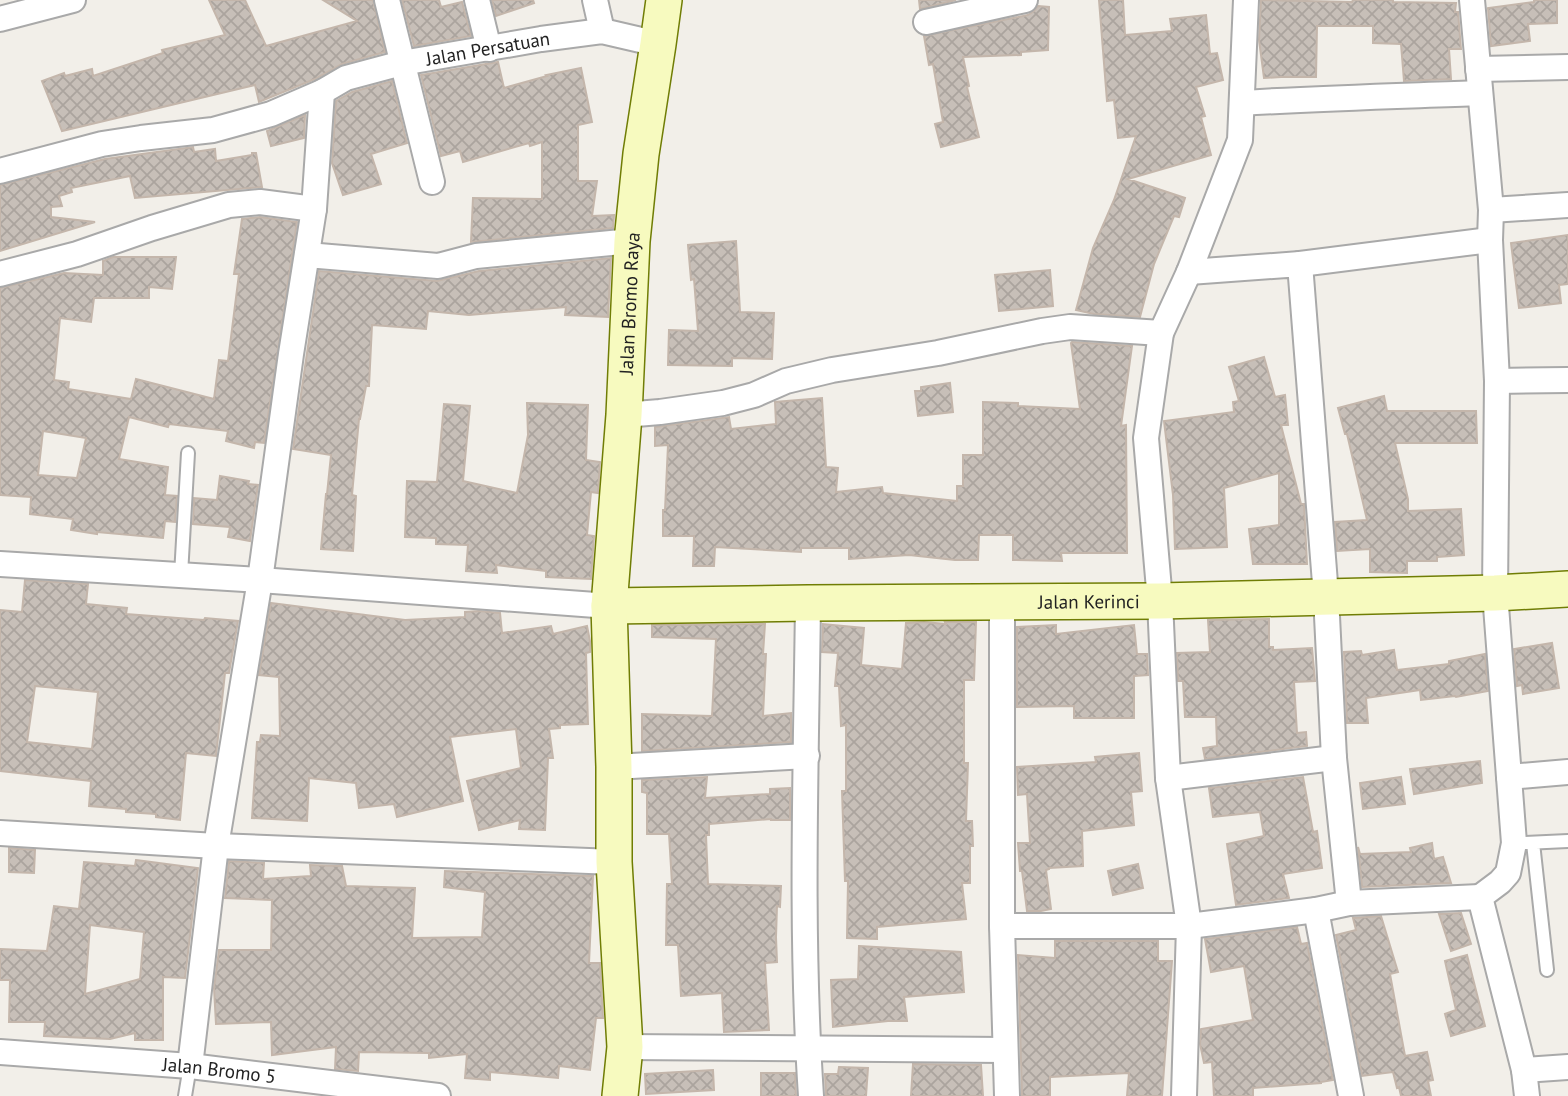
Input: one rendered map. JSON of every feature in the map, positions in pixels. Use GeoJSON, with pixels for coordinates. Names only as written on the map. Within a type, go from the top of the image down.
{"type":"FeatureCollection","features":[{"type":"Feature","properties":{"kind":"main road","name":"Jalan Bromo Raya"},"geometry":{"type":"LineString","coordinates":[[620,1096],[625,1047],[614,862],[609,606],[624,415],[632,241],[641,154],[664,0]]}},
{"type":"Feature","properties":{"kind":"main road","name":"Jalan Kerinci"},"geometry":{"type":"LineString","coordinates":[[609,606],[1160,601],[1568,589]]}},
{"type":"Feature","properties":{"kind":"street"},"geometry":{"type":"LineString","coordinates":[[0,19],[74,0]]}},
{"type":"Feature","properties":{"kind":"street"},"geometry":{"type":"LineString","coordinates":[[387,0],[432,182]]}},
{"type":"Feature","properties":{"kind":"street"},"geometry":{"type":"LineString","coordinates":[[477,0],[489,49]]}},
{"type":"Feature","properties":{"kind":"street"},"geometry":{"type":"LineString","coordinates":[[595,0],[602,32]]}},
{"type":"Feature","properties":{"kind":"street"},"geometry":{"type":"LineString","coordinates":[[926,22],[1025,0]]}},
{"type":"Feature","properties":{"kind":"street"},"geometry":{"type":"LineString","coordinates":[[1184,1096],[1189,926],[1168,778],[1160,601],[1146,438],[1161,332],[1189,272],[1240,140],[1246,0]]}},
{"type":"Feature","properties":{"kind":"street"},"geometry":{"type":"LineString","coordinates":[[1002,926],[1189,926],[1349,904],[1480,897],[1500,883],[1524,843],[1509,777],[1495,593],[1497,381],[1491,210],[1472,0]]}},
{"type":"Feature","properties":{"kind":"street","name":"Jalan Persatuan"},"geometry":{"type":"LineString","coordinates":[[0,171],[102,144],[212,130],[271,114],[322,92],[346,78],[402,63],[541,39],[602,32],[659,44]]}},
{"type":"Feature","properties":{"kind":"street"},"geometry":{"type":"LineString","coordinates":[[1242,103],[1371,97],[1568,67]]}},
{"type":"Feature","properties":{"kind":"street"},"geometry":{"type":"LineString","coordinates":[[190,1066],[216,846],[260,580],[314,209],[322,92]]}},
{"type":"Feature","properties":{"kind":"street"},"geometry":{"type":"LineString","coordinates":[[0,274],[77,254],[229,205],[260,202],[314,209]]}},
{"type":"Feature","properties":{"kind":"street"},"geometry":{"type":"LineString","coordinates":[[1491,210],[1568,205]]}},
{"type":"Feature","properties":{"kind":"street"},"geometry":{"type":"LineString","coordinates":[[1189,272],[1300,264],[1490,240]]}},
{"type":"Feature","properties":{"kind":"street"},"geometry":{"type":"LineString","coordinates":[[307,255],[438,266],[476,256],[632,241]]}},
{"type":"Feature","properties":{"kind":"street"},"geometry":{"type":"LineString","coordinates":[[1300,264],[1326,596],[1334,758],[1349,904]]}},
{"type":"Feature","properties":{"kind":"street"},"geometry":{"type":"LineString","coordinates":[[624,415],[723,404],[754,395],[786,381],[832,370],[1042,331],[1070,327],[1161,332]]}},
{"type":"Feature","properties":{"kind":"street"},"geometry":{"type":"LineString","coordinates":[[1497,381],[1568,380]]}},
{"type":"Feature","properties":{"kind":"street"},"geometry":{"type":"LineString","coordinates":[[0,564],[609,606]]}},
{"type":"Feature","properties":{"kind":"street"},"geometry":{"type":"LineString","coordinates":[[1002,601],[1002,926],[1007,1096]]}},
{"type":"Feature","properties":{"kind":"street"},"geometry":{"type":"LineString","coordinates":[[808,603],[806,903],[811,1096]]}},
{"type":"Feature","properties":{"kind":"street"},"geometry":{"type":"LineString","coordinates":[[614,767],[807,756]]}},
{"type":"Feature","properties":{"kind":"street"},"geometry":{"type":"LineString","coordinates":[[1168,778],[1334,758]]}},
{"type":"Feature","properties":{"kind":"street"},"geometry":{"type":"LineString","coordinates":[[1509,777],[1568,772]]}},
{"type":"Feature","properties":{"kind":"street"},"geometry":{"type":"LineString","coordinates":[[0,832],[216,846],[614,862]]}},
{"type":"Feature","properties":{"kind":"street"},"geometry":{"type":"LineString","coordinates":[[1480,897],[1524,1070],[1527,1096]]}},
{"type":"Feature","properties":{"kind":"street"},"geometry":{"type":"LineString","coordinates":[[1316,910],[1351,1096]]}},
{"type":"Feature","properties":{"kind":"street"},"geometry":{"type":"LineString","coordinates":[[625,1047],[1004,1050]]}},
{"type":"Feature","properties":{"kind":"street","name":"Jalan Bromo 5"},"geometry":{"type":"LineString","coordinates":[[0,1052],[190,1066],[387,1093],[438,1096]]}},
{"type":"Feature","properties":{"kind":"street"},"geometry":{"type":"LineString","coordinates":[[1524,1070],[1568,1067]]}},
{"type":"Feature","properties":{"kind":"lane"},"geometry":{"type":"LineString","coordinates":[[181,575],[188,453]]}},
{"type":"Feature","properties":{"kind":"lane"},"geometry":{"type":"LineString","coordinates":[[1548,970],[1524,843],[1568,841]]}},
{"type":"Feature","properties":{"kind":"lane"},"geometry":{"type":"LineString","coordinates":[[185,1096],[190,1066]]}},
{"type":"Feature","properties":{"kind":"building"},"geometry":{"type":"Polygon","coordinates":[[[209,0],[245,0],[266,46],[357,21],[323,0],[373,0],[385,52],[342,64],[315,79],[259,102],[255,85],[62,131],[42,81],[64,73],[65,76],[92,69],[93,76],[163,53],[162,50],[225,35],[209,0]]]}},
{"type":"Feature","properties":{"kind":"building"},"geometry":{"type":"Polygon","coordinates":[[[402,0],[439,0],[441,7],[462,2],[471,36],[414,46],[402,0]]]}},
{"type":"Feature","properties":{"kind":"building"},"geometry":{"type":"Polygon","coordinates":[[[492,0],[533,0],[534,3],[496,16],[492,0]]]}},
{"type":"Feature","properties":{"kind":"building"},"geometry":{"type":"Polygon","coordinates":[[[919,0],[956,0],[920,9],[919,0]]]}},
{"type":"Feature","properties":{"kind":"building"},"geometry":{"type":"Polygon","coordinates":[[[1099,0],[1123,0],[1125,35],[1172,31],[1170,19],[1206,15],[1210,54],[1217,53],[1223,80],[1196,87],[1205,116],[1201,117],[1211,155],[1128,179],[1185,198],[1179,217],[1174,216],[1154,264],[1140,317],[1076,310],[1093,248],[1114,200],[1136,136],[1118,138],[1114,100],[1107,101],[1099,0]]]}},
{"type":"Feature","properties":{"kind":"building"},"geometry":{"type":"Polygon","coordinates":[[[1261,0],[1456,3],[1461,49],[1449,49],[1451,79],[1404,81],[1401,44],[1373,43],[1373,26],[1317,26],[1316,77],[1264,78],[1259,40],[1261,0]]]}},
{"type":"Feature","properties":{"kind":"building"},"geometry":{"type":"Polygon","coordinates":[[[1534,0],[1557,0],[1557,23],[1528,24],[1530,41],[1491,46],[1488,8],[1534,0]]]}},
{"type":"Feature","properties":{"kind":"building"},"geometry":{"type":"Polygon","coordinates":[[[1038,6],[1049,7],[1048,50],[1021,52],[1021,55],[963,57],[979,137],[941,147],[935,124],[943,122],[933,64],[929,65],[924,36],[1028,15],[1038,6]]]}},
{"type":"Feature","properties":{"kind":"building"},"geometry":{"type":"Polygon","coordinates":[[[498,62],[504,88],[581,68],[592,122],[578,125],[578,181],[597,181],[592,216],[614,215],[613,228],[471,242],[473,198],[542,199],[542,142],[530,146],[529,143],[463,162],[460,151],[441,156],[421,75],[498,62]]]}},
{"type":"Feature","properties":{"kind":"building"},"geometry":{"type":"Polygon","coordinates":[[[392,81],[407,143],[371,154],[381,184],[343,195],[332,163],[336,101],[352,92],[392,81]]]}},
{"type":"Feature","properties":{"kind":"building"},"geometry":{"type":"Polygon","coordinates":[[[305,115],[304,138],[271,146],[267,131],[305,115]]]}},
{"type":"Feature","properties":{"kind":"building"},"geometry":{"type":"Polygon","coordinates":[[[193,147],[194,152],[215,149],[216,161],[256,153],[262,187],[135,198],[130,176],[71,188],[72,192],[59,196],[62,206],[51,207],[51,217],[95,222],[0,251],[0,185],[105,159],[193,147]]]}},
{"type":"Feature","properties":{"kind":"building"},"geometry":{"type":"Polygon","coordinates":[[[260,217],[297,222],[264,443],[255,442],[254,448],[226,441],[228,431],[169,424],[168,427],[129,417],[119,459],[168,467],[165,495],[177,496],[175,522],[165,521],[163,538],[71,530],[73,519],[30,514],[31,497],[0,495],[0,288],[64,273],[103,275],[103,261],[113,257],[176,257],[172,289],[149,287],[149,298],[94,298],[91,322],[60,318],[54,380],[69,382],[68,389],[131,399],[136,379],[214,399],[219,360],[228,361],[239,274],[234,274],[242,219],[260,217]],[[43,431],[38,475],[77,478],[86,438],[43,431]]]}},
{"type":"Feature","properties":{"kind":"building"},"geometry":{"type":"Polygon","coordinates":[[[1568,235],[1568,284],[1559,285],[1561,303],[1519,308],[1511,243],[1568,235]]]}},
{"type":"Feature","properties":{"kind":"building"},"geometry":{"type":"Polygon","coordinates":[[[736,241],[740,312],[774,313],[772,359],[732,358],[732,366],[668,365],[669,330],[698,331],[688,245],[736,241]]]}},
{"type":"Feature","properties":{"kind":"building"},"geometry":{"type":"Polygon","coordinates":[[[611,258],[608,317],[565,315],[566,307],[469,315],[428,311],[426,329],[372,325],[369,386],[366,386],[359,419],[352,495],[356,496],[353,551],[321,549],[331,455],[293,449],[319,271],[437,281],[479,271],[611,258]]]}},
{"type":"Feature","properties":{"kind":"building"},"geometry":{"type":"Polygon","coordinates":[[[1050,270],[1053,306],[999,311],[995,275],[1050,270]]]}},
{"type":"Feature","properties":{"kind":"building"},"geometry":{"type":"Polygon","coordinates":[[[1072,342],[1132,346],[1121,426],[1126,425],[1127,553],[1061,553],[1062,561],[1013,560],[1013,535],[979,535],[978,560],[909,555],[849,559],[849,548],[801,548],[801,552],[715,547],[714,566],[693,566],[694,536],[663,536],[668,445],[655,446],[655,427],[729,417],[731,429],[776,424],[775,402],[822,398],[826,467],[838,468],[836,492],[882,487],[883,493],[957,501],[957,486],[963,486],[963,455],[983,455],[983,402],[1080,409],[1072,342]]]}},
{"type":"Feature","properties":{"kind":"building"},"geometry":{"type":"Polygon","coordinates":[[[1264,357],[1275,397],[1285,395],[1288,425],[1281,425],[1301,504],[1304,504],[1307,564],[1253,564],[1249,529],[1279,525],[1279,473],[1224,488],[1227,547],[1175,549],[1173,495],[1164,421],[1234,412],[1233,402],[1239,401],[1229,367],[1264,357]]]}},
{"type":"Feature","properties":{"kind":"building"},"geometry":{"type":"Polygon","coordinates":[[[950,383],[953,412],[918,416],[915,391],[921,391],[921,387],[950,383]]]}},
{"type":"Feature","properties":{"kind":"building"},"geometry":{"type":"Polygon","coordinates":[[[1384,396],[1387,411],[1476,411],[1477,443],[1395,443],[1408,499],[1408,511],[1461,509],[1464,555],[1437,557],[1437,561],[1407,561],[1407,573],[1370,572],[1370,549],[1337,551],[1335,522],[1367,520],[1347,434],[1338,408],[1384,396]]]}},
{"type":"Feature","properties":{"kind":"building"},"geometry":{"type":"Polygon","coordinates":[[[527,403],[588,405],[586,460],[600,462],[598,493],[591,492],[587,535],[594,536],[591,579],[546,577],[546,571],[496,565],[497,573],[466,571],[468,545],[436,544],[436,538],[405,537],[407,481],[437,482],[444,404],[470,406],[463,481],[517,493],[528,435],[527,403]]]}},
{"type":"Feature","properties":{"kind":"building"},"geometry":{"type":"Polygon","coordinates":[[[220,476],[258,485],[250,541],[228,537],[230,527],[193,524],[194,498],[217,500],[220,476]]]}},
{"type":"Feature","properties":{"kind":"building"},"geometry":{"type":"Polygon","coordinates":[[[25,580],[88,584],[86,604],[127,608],[126,614],[238,621],[229,673],[225,673],[216,756],[186,753],[180,820],[156,817],[156,814],[126,812],[126,809],[89,806],[91,781],[0,771],[0,610],[22,612],[25,580]],[[35,686],[27,742],[92,749],[98,692],[35,686]]]}},
{"type":"Feature","properties":{"kind":"building"},"geometry":{"type":"Polygon","coordinates":[[[271,603],[405,620],[465,617],[465,612],[500,613],[502,633],[551,626],[553,634],[587,626],[590,641],[590,652],[586,653],[588,724],[560,725],[560,728],[549,729],[553,758],[548,758],[545,830],[519,829],[520,820],[479,830],[467,781],[521,768],[516,729],[450,737],[463,801],[397,817],[394,804],[359,808],[356,783],[309,778],[307,821],[252,818],[257,742],[260,742],[261,735],[280,736],[279,677],[259,675],[271,603]]]}},
{"type":"Feature","properties":{"kind":"building"},"geometry":{"type":"Polygon","coordinates":[[[1269,619],[1269,647],[1273,647],[1273,650],[1312,648],[1315,681],[1294,682],[1297,733],[1306,732],[1307,746],[1205,759],[1203,748],[1217,746],[1216,717],[1185,717],[1183,681],[1178,681],[1177,653],[1210,652],[1208,620],[1269,619]]]}},
{"type":"Feature","properties":{"kind":"building"},"geometry":{"type":"Polygon","coordinates":[[[976,622],[974,680],[964,680],[964,763],[968,763],[966,821],[972,821],[973,846],[970,846],[970,883],[962,883],[966,919],[877,927],[877,939],[847,938],[848,881],[845,881],[842,791],[846,791],[846,725],[841,726],[839,686],[835,686],[838,653],[822,652],[823,624],[864,628],[861,665],[902,669],[906,623],[976,622]]]}},
{"type":"Feature","properties":{"kind":"building"},"geometry":{"type":"Polygon","coordinates":[[[765,624],[763,716],[791,713],[791,742],[642,751],[642,714],[712,716],[716,639],[652,637],[652,625],[765,624]]]}},
{"type":"Feature","properties":{"kind":"building"},"geometry":{"type":"Polygon","coordinates":[[[1056,625],[1056,634],[1134,625],[1137,654],[1147,654],[1148,675],[1134,676],[1134,718],[1074,718],[1074,706],[1017,707],[1017,627],[1056,625]]]}},
{"type":"Feature","properties":{"kind":"building"},"geometry":{"type":"Polygon","coordinates":[[[1552,643],[1559,688],[1523,694],[1522,685],[1517,686],[1514,649],[1552,643]]]}},
{"type":"Feature","properties":{"kind":"building"},"geometry":{"type":"Polygon","coordinates":[[[1394,650],[1397,670],[1449,664],[1449,661],[1485,654],[1488,691],[1421,700],[1420,690],[1366,698],[1368,723],[1347,723],[1344,652],[1361,651],[1362,655],[1394,650]]]}},
{"type":"Feature","properties":{"kind":"building"},"geometry":{"type":"Polygon","coordinates":[[[1139,753],[1142,791],[1131,792],[1134,825],[1082,831],[1083,866],[1046,870],[1051,909],[1027,911],[1018,843],[1030,843],[1027,794],[1018,795],[1017,767],[1096,762],[1095,757],[1139,753]]]}},
{"type":"Feature","properties":{"kind":"building"},"geometry":{"type":"Polygon","coordinates":[[[1480,761],[1482,783],[1414,794],[1410,769],[1480,761]]]}},
{"type":"Feature","properties":{"kind":"building"},"geometry":{"type":"Polygon","coordinates":[[[707,777],[705,798],[770,794],[770,789],[790,788],[790,820],[709,824],[709,835],[706,835],[708,884],[781,886],[780,907],[777,906],[777,962],[765,963],[769,1030],[724,1032],[722,993],[681,996],[678,945],[666,945],[667,884],[672,884],[669,834],[647,834],[647,793],[642,792],[642,780],[707,777]]]}},
{"type":"Feature","properties":{"kind":"building"},"geometry":{"type":"Polygon","coordinates":[[[1303,777],[1313,832],[1317,831],[1322,868],[1283,874],[1289,898],[1236,905],[1227,844],[1264,836],[1260,812],[1213,817],[1209,788],[1303,777]]]}},
{"type":"Feature","properties":{"kind":"building"},"geometry":{"type":"Polygon","coordinates":[[[1401,777],[1405,804],[1363,809],[1360,783],[1401,777]]]}},
{"type":"Feature","properties":{"kind":"building"},"geometry":{"type":"Polygon","coordinates":[[[1432,843],[1434,859],[1443,857],[1451,883],[1362,887],[1358,847],[1360,854],[1411,852],[1410,848],[1432,843]]]}},
{"type":"Feature","properties":{"kind":"building"},"geometry":{"type":"Polygon","coordinates":[[[9,848],[35,850],[34,873],[9,872],[9,848]]]}},
{"type":"Feature","properties":{"kind":"building"},"geometry":{"type":"Polygon","coordinates":[[[136,860],[198,868],[185,978],[163,977],[163,1040],[135,1040],[135,1033],[110,1039],[44,1036],[45,1022],[9,1022],[10,980],[0,980],[0,949],[47,951],[54,906],[79,909],[84,862],[135,866],[136,860]],[[90,925],[85,994],[140,979],[144,932],[90,925]]]}},
{"type":"Feature","properties":{"kind":"building"},"geometry":{"type":"Polygon","coordinates":[[[229,861],[264,863],[263,879],[311,876],[310,865],[342,866],[346,886],[415,888],[412,938],[482,937],[485,892],[444,887],[445,871],[593,876],[589,963],[600,963],[603,1018],[596,1018],[590,1070],[559,1066],[558,1078],[490,1072],[490,1080],[465,1078],[467,1054],[429,1058],[429,1053],[359,1052],[358,1071],[335,1069],[336,1047],[272,1055],[271,1022],[216,1024],[214,988],[219,950],[271,950],[272,900],[225,898],[229,861]]]}},
{"type":"Feature","properties":{"kind":"building"},"geometry":{"type":"Polygon","coordinates":[[[1138,864],[1143,888],[1113,895],[1108,871],[1138,864]]]}},
{"type":"Feature","properties":{"kind":"building"},"geometry":{"type":"Polygon","coordinates":[[[1461,913],[1471,944],[1451,951],[1439,914],[1461,913]]]}},
{"type":"Feature","properties":{"kind":"building"},"geometry":{"type":"Polygon","coordinates":[[[1381,916],[1398,972],[1390,974],[1405,1056],[1427,1052],[1433,1080],[1428,1081],[1431,1096],[1401,1096],[1393,1072],[1362,1076],[1336,935],[1356,930],[1353,918],[1381,916]]]}},
{"type":"Feature","properties":{"kind":"building"},"geometry":{"type":"Polygon","coordinates":[[[1297,927],[1301,944],[1307,943],[1333,1080],[1253,1088],[1253,1096],[1214,1096],[1212,1062],[1204,1063],[1200,1044],[1201,1029],[1253,1020],[1244,966],[1211,972],[1205,939],[1297,927]]]}},
{"type":"Feature","properties":{"kind":"building"},"geometry":{"type":"Polygon","coordinates":[[[1055,941],[1158,941],[1158,961],[1172,961],[1162,1096],[1127,1096],[1129,1073],[1050,1077],[1050,1096],[1022,1096],[1018,955],[1055,958],[1055,941]]]}},
{"type":"Feature","properties":{"kind":"building"},"geometry":{"type":"Polygon","coordinates":[[[859,946],[961,952],[964,992],[904,997],[907,1021],[833,1027],[831,980],[858,979],[859,946]]]}},
{"type":"Feature","properties":{"kind":"building"},"geometry":{"type":"Polygon","coordinates":[[[1467,955],[1485,1026],[1451,1036],[1445,1014],[1456,1010],[1445,961],[1467,955]]]}},
{"type":"Feature","properties":{"kind":"building"},"geometry":{"type":"Polygon","coordinates":[[[913,1064],[981,1065],[983,1096],[911,1096],[913,1064]]]}},
{"type":"Feature","properties":{"kind":"building"},"geometry":{"type":"Polygon","coordinates":[[[839,1067],[868,1068],[866,1096],[826,1096],[825,1074],[838,1074],[839,1067]]]}},
{"type":"Feature","properties":{"kind":"building"},"geometry":{"type":"Polygon","coordinates":[[[713,1070],[714,1090],[646,1094],[645,1074],[713,1070]]]}},
{"type":"Feature","properties":{"kind":"building"},"geometry":{"type":"Polygon","coordinates":[[[761,1073],[795,1073],[796,1096],[761,1096],[761,1073]]]}}]}
